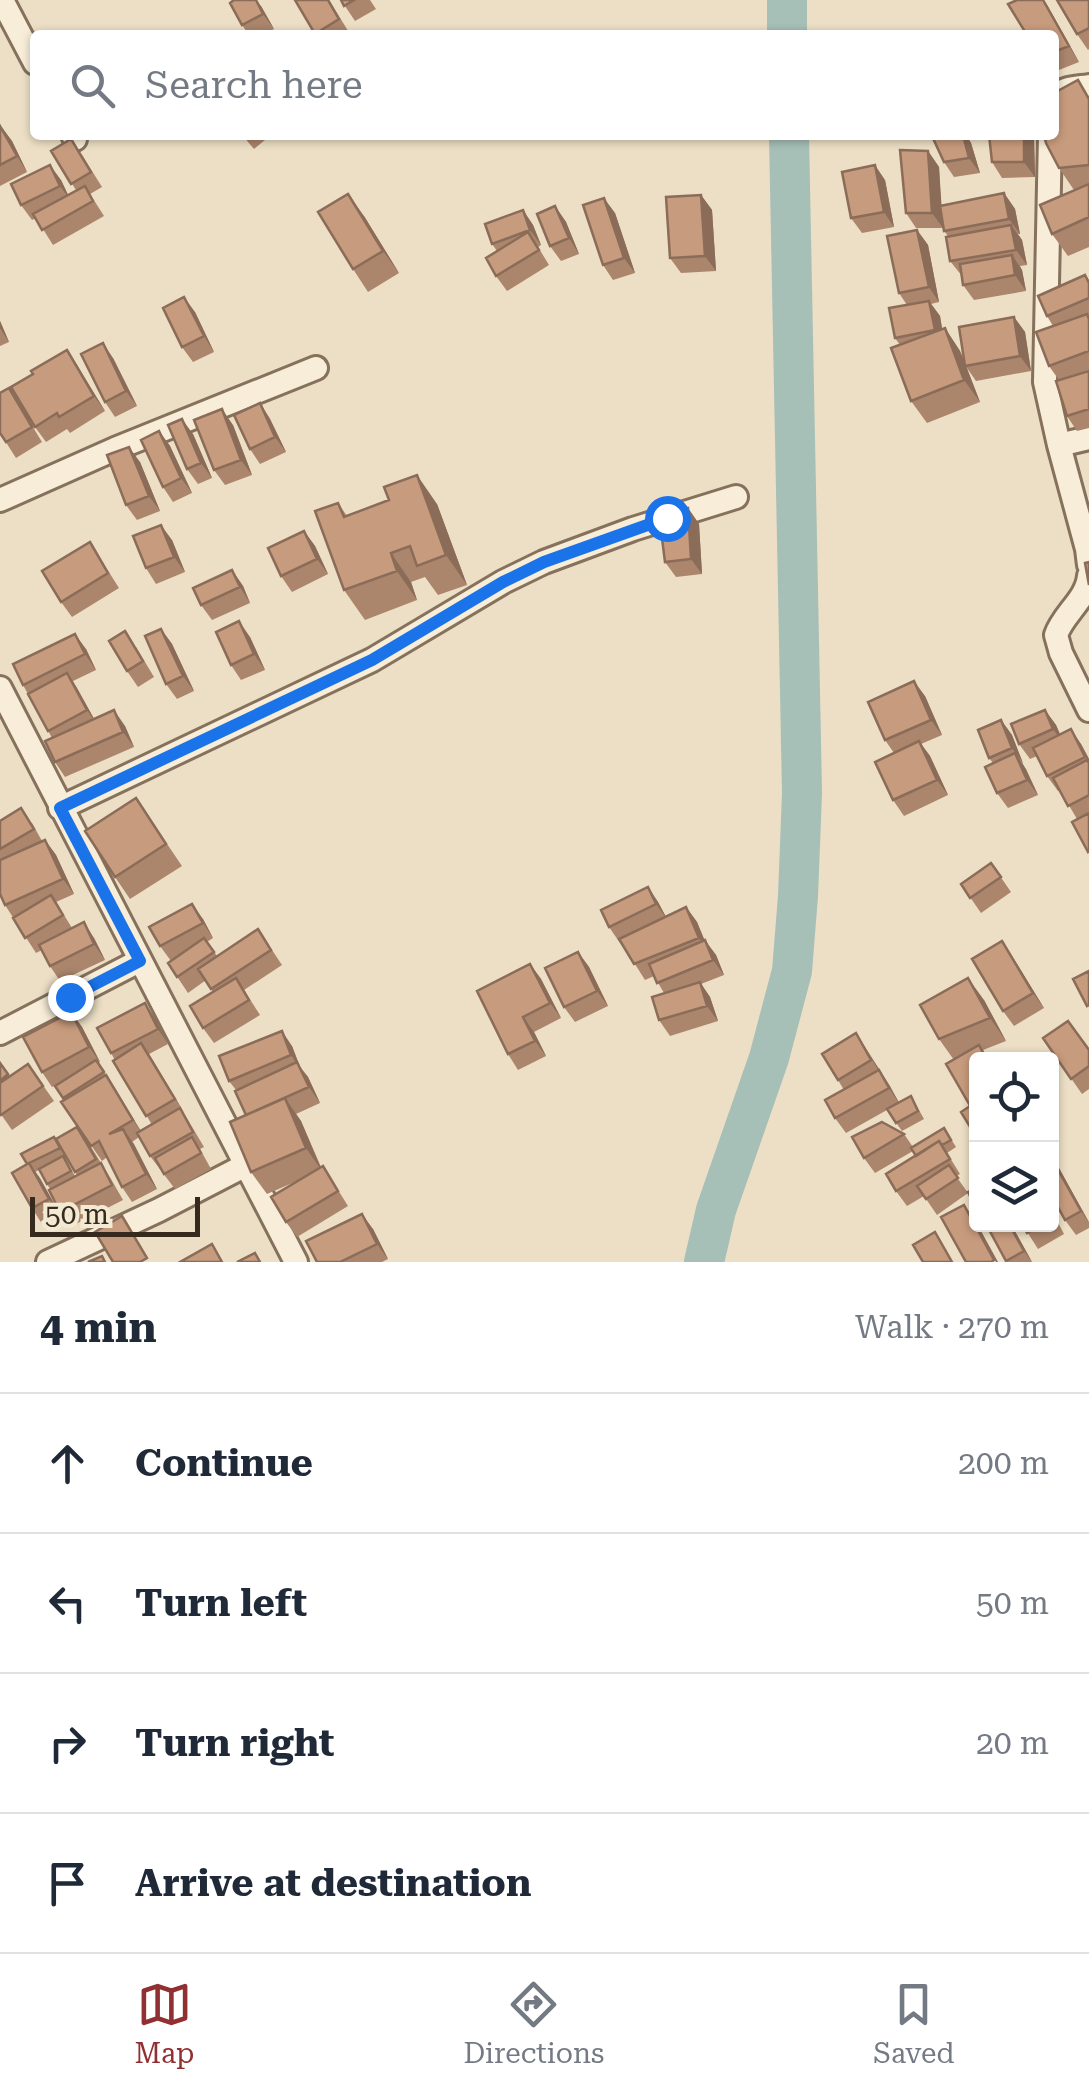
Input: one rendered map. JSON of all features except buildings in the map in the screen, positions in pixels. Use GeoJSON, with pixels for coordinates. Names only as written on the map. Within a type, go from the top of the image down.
{"type":"FeatureCollection","features":[{"type":"Feature","properties":{"kind":"street"},"geometry":{"type":"LineString","coordinates":[[2,0],[30,53]]}},
{"type":"Feature","properties":{"kind":"street"},"geometry":{"type":"LineString","coordinates":[[1059,93],[1089,86]]}},
{"type":"Feature","properties":{"kind":"street"},"geometry":{"type":"LineString","coordinates":[[1050,140],[1045,382],[1089,565]]}},
{"type":"Feature","properties":{"kind":"street"},"geometry":{"type":"LineString","coordinates":[[0,500],[316,368]]}},
{"type":"Feature","properties":{"kind":"street"},"geometry":{"type":"LineString","coordinates":[[1059,445],[1089,438]]}},
{"type":"Feature","properties":{"kind":"street"},"geometry":{"type":"LineString","coordinates":[[60,808],[372,660],[544,562],[632,529],[736,497]]}},
{"type":"Feature","properties":{"kind":"street"},"geometry":{"type":"LineString","coordinates":[[1089,576],[1089,584],[1056,635],[1089,710]]}},
{"type":"Feature","properties":{"kind":"street"},"geometry":{"type":"LineString","coordinates":[[0,688],[296,1262]]}},
{"type":"Feature","properties":{"kind":"street"},"geometry":{"type":"LineString","coordinates":[[0,1033],[140,961]]}},
{"type":"Feature","properties":{"kind":"street"},"geometry":{"type":"LineString","coordinates":[[48,1262],[246,1165]]}},
{"type":"Feature","properties":{"kind":"waterway"},"geometry":{"type":"LineString","coordinates":[[787,0],[787,30]]}},
{"type":"Feature","properties":{"kind":"waterway"},"geometry":{"type":"LineString","coordinates":[[704,1262],[716,1210],[769,1058],[792,971],[798,896],[802,793],[789,140]]}},
{"type":"Feature","properties":{"kind":"route"},"geometry":{"type":"LineString","coordinates":[[70,997],[140,961],[60,808],[372,660],[544,562],[667,518]]}}]}
